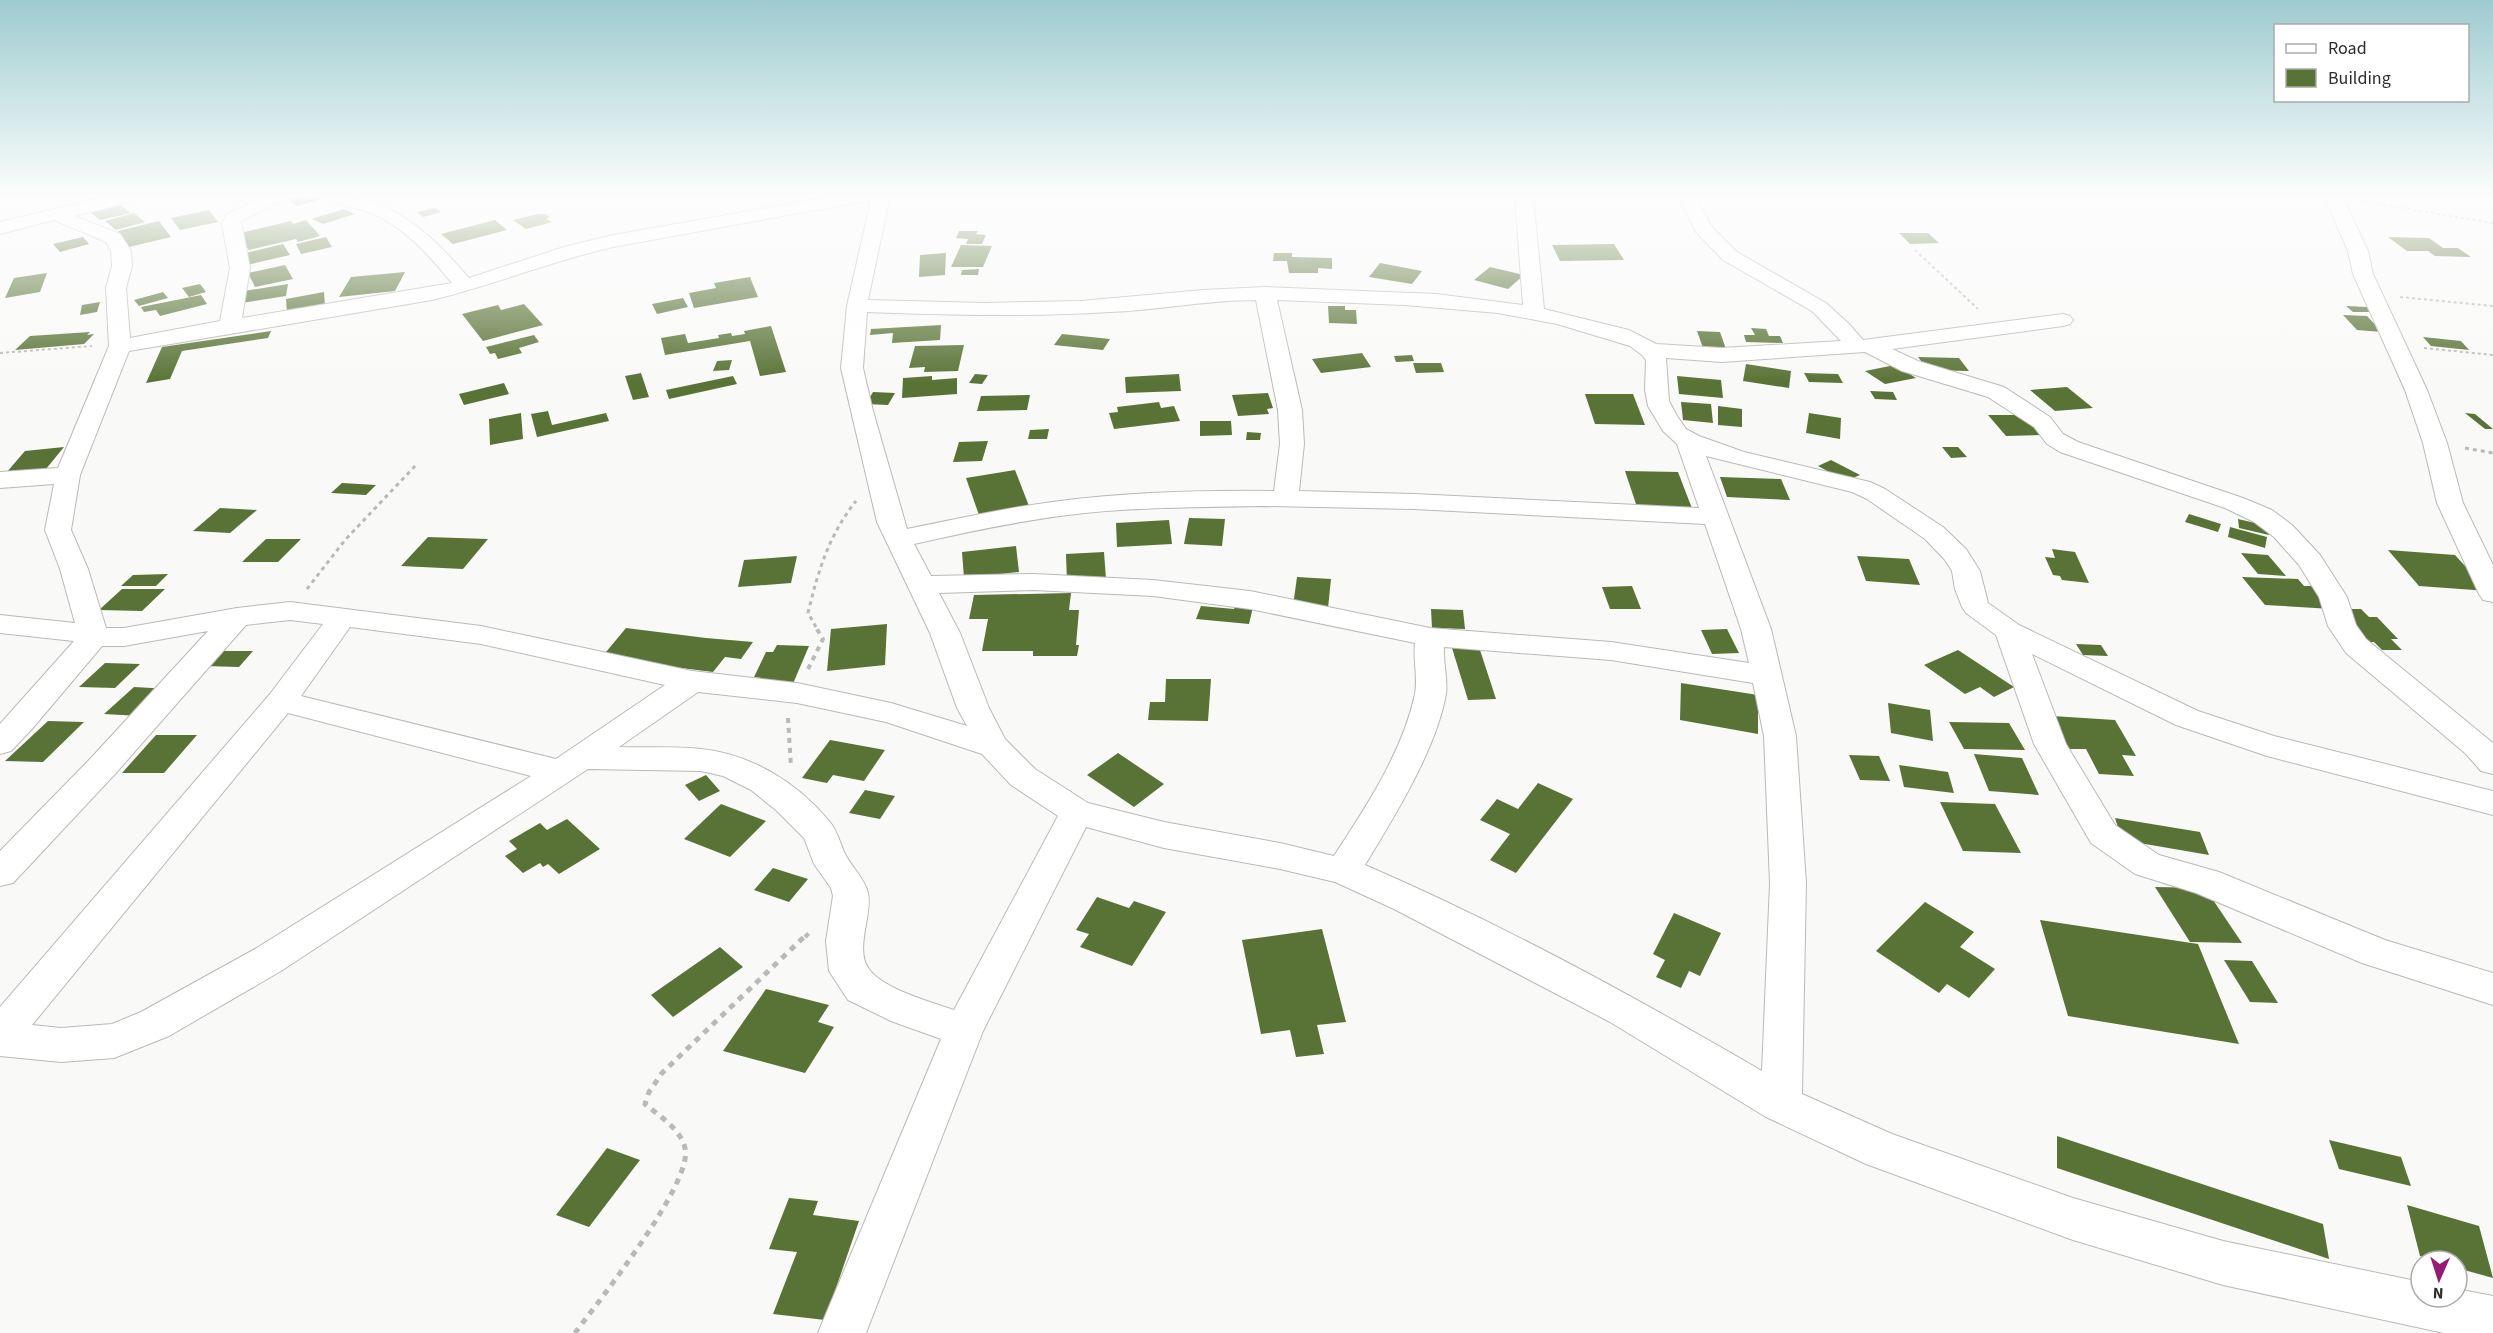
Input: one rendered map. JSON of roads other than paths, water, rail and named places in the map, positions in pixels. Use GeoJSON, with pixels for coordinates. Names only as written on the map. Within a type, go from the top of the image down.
{"type":"FeatureCollection","features":[{"type":"Feature","properties":{"kind":"street"},"geometry":{"type":"LineString","coordinates":[[94,638],[74,569],[58,530],[68,475],[120,345],[116,288],[122,266],[121,258]]}},
{"type":"Feature","properties":{"kind":"street"},"geometry":{"type":"LineString","coordinates":[[230,326],[240,268],[238,258]]}},
{"type":"Feature","properties":{"kind":"street"},"geometry":{"type":"LineString","coordinates":[[441,258],[465,286]]}},
{"type":"Feature","properties":{"kind":"street"},"geometry":{"type":"LineString","coordinates":[[120,345],[432,294],[465,286],[549,258]]}},
{"type":"Feature","properties":{"kind":"street"},"geometry":{"type":"LineString","coordinates":[[867,258],[857,306],[852,368],[890,522],[945,633],[973,708],[993,746],[1023,777],[1077,812],[1164,835],[1280,856],[1343,871],[1417,904],[1624,1010],[1781,1104],[1881,1150],[2073,1219],[2223,1263],[2493,1320]]}},
{"type":"Feature","properties":{"kind":"street"},"geometry":{"type":"LineString","coordinates":[[1529,258],[1534,312]]}},
{"type":"Feature","properties":{"kind":"street"},"geometry":{"type":"LineString","coordinates":[[1734,258],[1819,307],[1863,347],[1910,366],[1996,392],[2019,405],[2042,422],[2055,439],[2075,450],[2234,503],[2263,516],[2283,531],[2310,561],[2333,597],[2342,626],[2355,646],[2476,745],[2493,763]]}},
{"type":"Feature","properties":{"kind":"street"},"geometry":{"type":"LineString","coordinates":[[2359,258],[2363,274],[2393,345],[2416,390],[2435,442],[2450,503],[2490,584]]}},
{"type":"Feature","properties":{"kind":"street"},"geometry":{"type":"LineString","coordinates":[[857,306],[967,310],[1053,309],[1265,293],[1409,298],[1485,304],[1534,312],[1624,337],[1650,350],[1722,356],[1863,347],[2063,320]]}},
{"type":"Feature","properties":{"kind":"street"},"geometry":{"type":"LineString","coordinates":[[1265,293],[1290,410],[1292,444],[1286,498]]}},
{"type":"Feature","properties":{"kind":"street"},"geometry":{"type":"LineString","coordinates":[[1650,350],[1657,359],[1659,368],[1657,399],[1669,421],[1688,441],[1756,629],[1780,736],[1788,883],[1781,1104]]}},
{"type":"Feature","properties":{"kind":"street"},"geometry":{"type":"LineString","coordinates":[[1688,441],[1715,451],[1861,487],[1876,494],[1934,533],[1956,555],[1966,571],[1969,589],[1976,607],[2009,631],[2187,718],[2267,744],[2493,803]]}},
{"type":"Feature","properties":{"kind":"street"},"geometry":{"type":"LineString","coordinates":[[0,480],[68,475]]}},
{"type":"Feature","properties":{"kind":"street"},"geometry":{"type":"LineString","coordinates":[[898,539],[1022,514],[1112,503],[1286,498],[1716,517]]}},
{"type":"Feature","properties":{"kind":"street"},"geometry":{"type":"LineString","coordinates":[[921,585],[1034,582],[1153,588],[1250,600],[1430,637],[1611,651],[1766,675]]}},
{"type":"Feature","properties":{"kind":"street"},"geometry":{"type":"LineString","coordinates":[[0,624],[68,630],[94,638],[124,637],[237,617],[290,611],[481,635],[692,681],[797,693],[891,713],[993,746]]}},
{"type":"Feature","properties":{"kind":"street"},"geometry":{"type":"LineString","coordinates":[[0,873],[103,766],[237,617]]}},
{"type":"Feature","properties":{"kind":"street"},"geometry":{"type":"LineString","coordinates":[[0,1037],[281,701],[342,618]]}},
{"type":"Feature","properties":{"kind":"street"},"geometry":{"type":"LineString","coordinates":[[2009,631],[2050,744],[2103,834],[2147,866],[2206,882],[2375,952],[2493,989]]}},
{"type":"Feature","properties":{"kind":"street"},"geometry":{"type":"LineString","coordinates":[[1343,871],[1387,801],[1417,735],[1431,692],[1428,660],[1430,637]]}},
{"type":"Feature","properties":{"kind":"street"},"geometry":{"type":"LineString","coordinates":[[0,743],[94,638]]}},
{"type":"Feature","properties":{"kind":"street"},"geometry":{"type":"LineString","coordinates":[[0,1037],[61,1045],[114,1041],[155,1024],[268,960],[571,765],[692,681]]}},
{"type":"Feature","properties":{"kind":"street"},"geometry":{"type":"LineString","coordinates":[[281,701],[571,765],[701,760],[731,766],[763,782],[789,802],[818,831],[832,864],[847,883],[851,896],[844,941],[848,971],[862,989],[905,1009],[964,1029]]}},
{"type":"Feature","properties":{"kind":"street"},"geometry":{"type":"LineString","coordinates":[[842,1333],[928,1124],[964,1029],[1077,812]]}}]}
